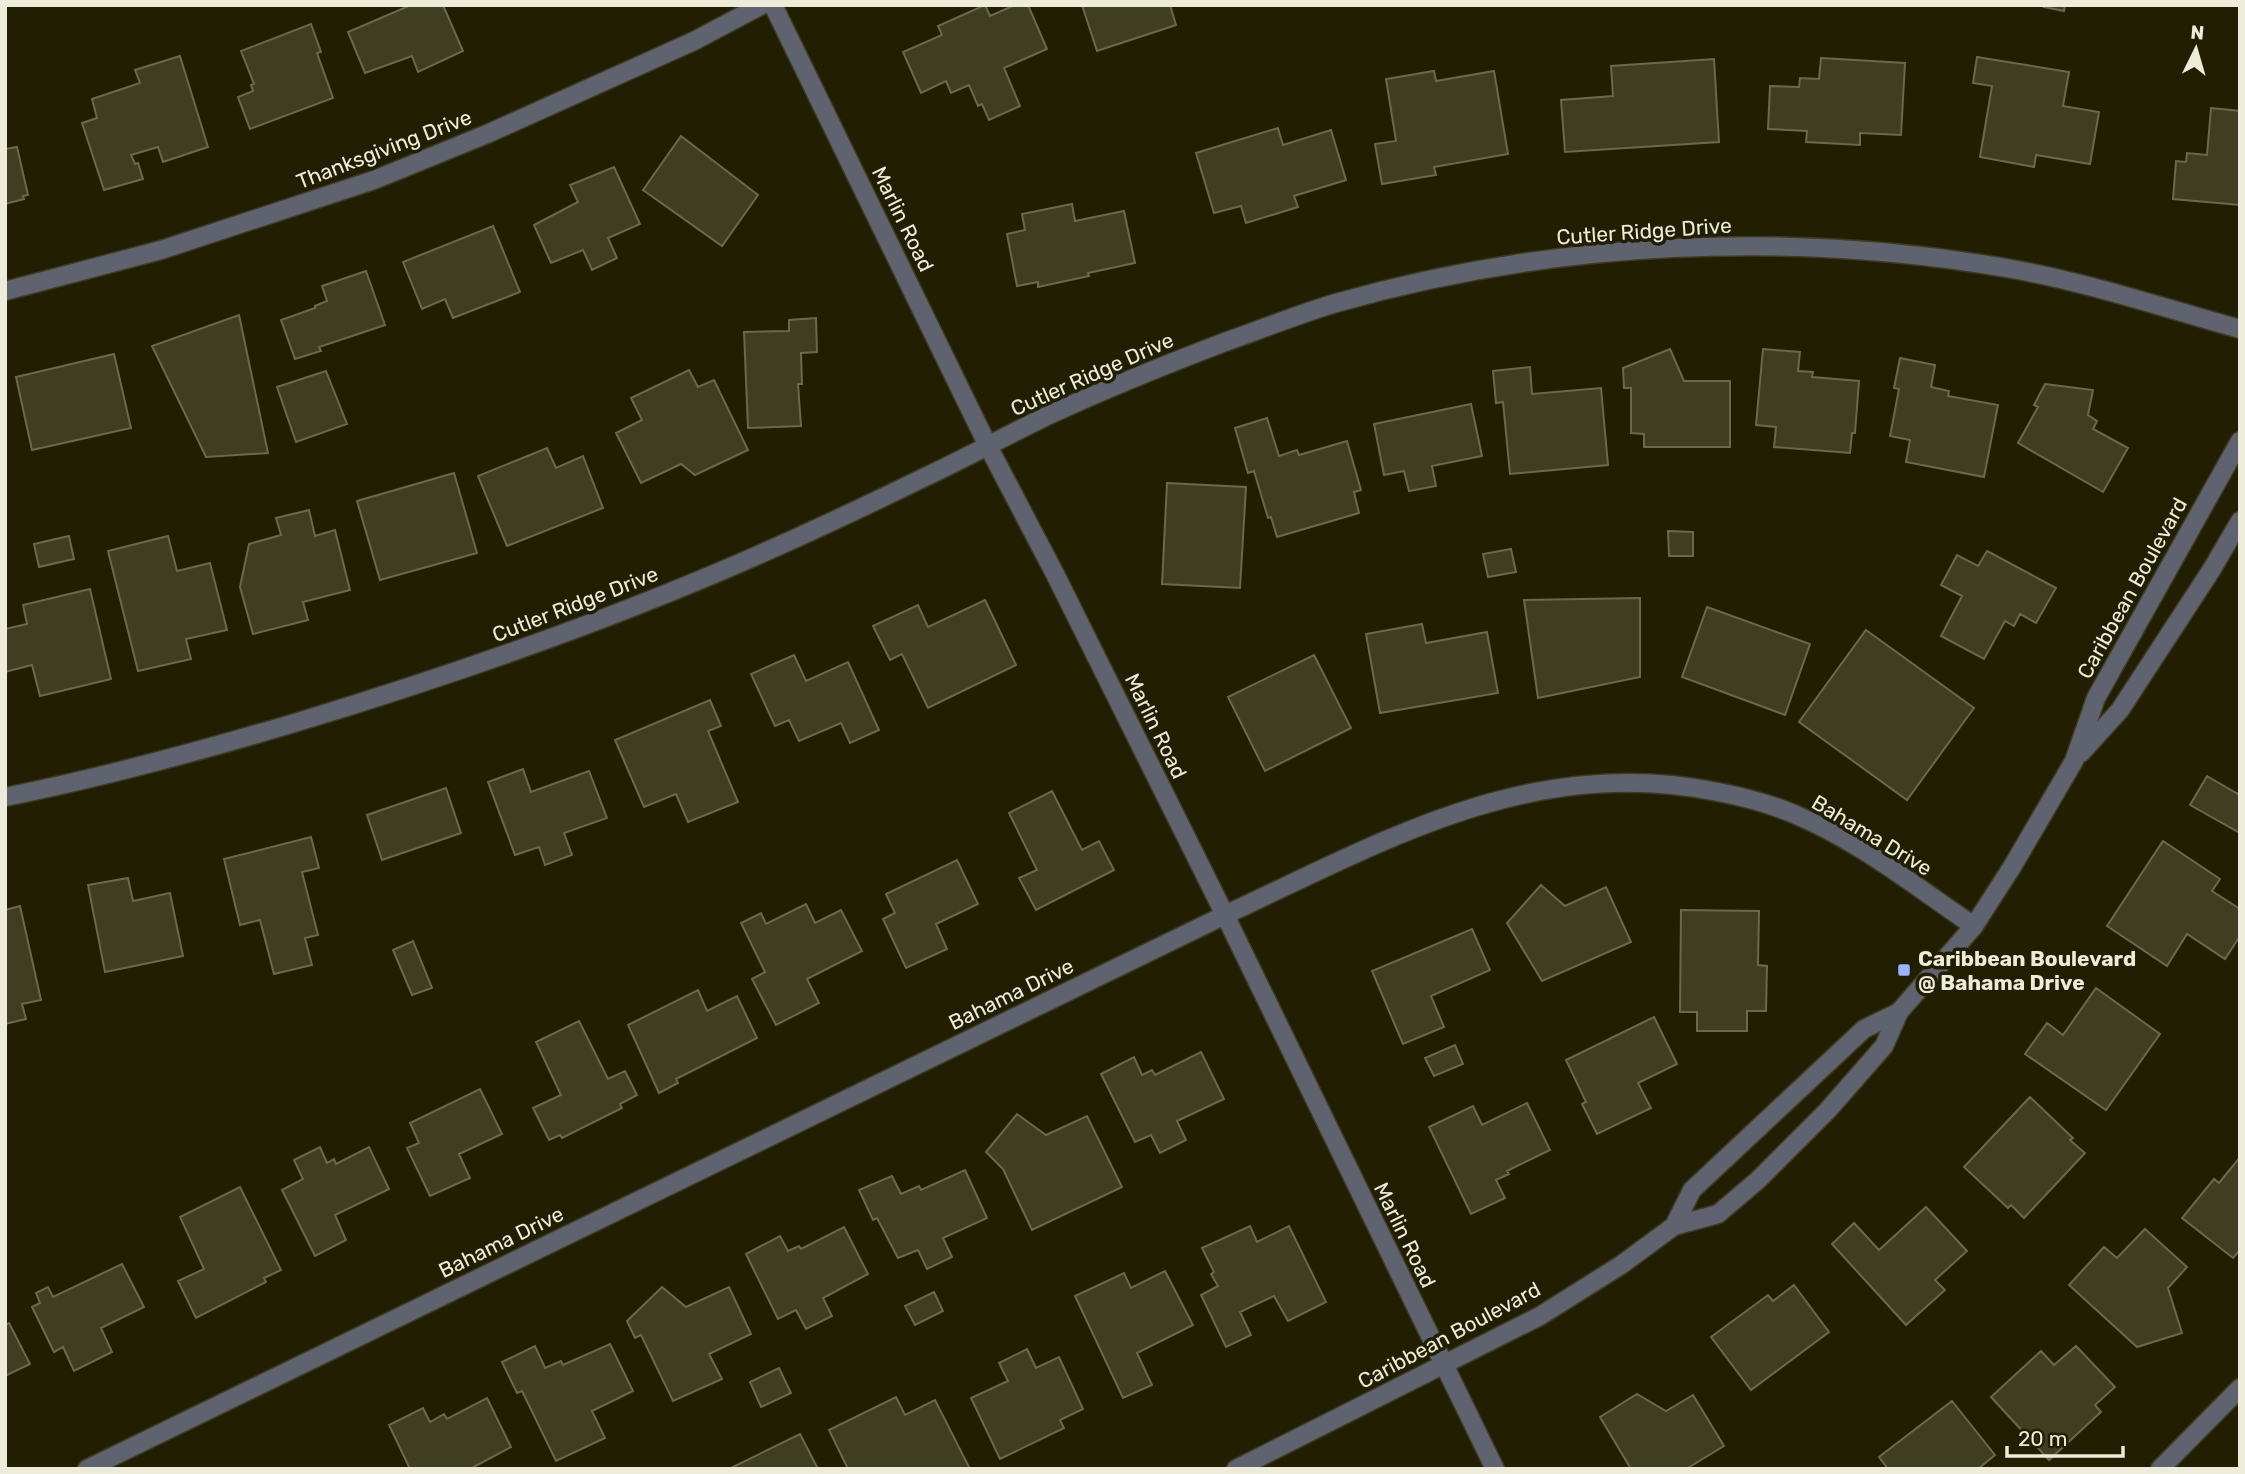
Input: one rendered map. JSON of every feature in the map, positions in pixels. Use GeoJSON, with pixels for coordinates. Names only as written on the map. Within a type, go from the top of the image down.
{"type":"FeatureCollection","features":[{"type":"Feature","properties":{"kind":"street","name":"Thanksgiving Drive"},"geometry":{"type":"LineString","coordinates":[[5,290],[161,250],[374,180],[499,129],[694,41],[762,5]]}},
{"type":"Feature","properties":{"kind":"street","name":"Marlin Road"},"geometry":{"type":"LineString","coordinates":[[773,5],[988,446],[1225,915],[1494,1469]]}},
{"type":"Feature","properties":{"kind":"street","name":"Cutler Ridge Drive"},"geometry":{"type":"LineString","coordinates":[[5,797],[223,745],[377,699],[529,648],[758,555],[1054,413],[1190,356],[1336,303],[1491,269],[1596,255],[1762,247],[1843,249],[1942,258],[2070,281],[2240,329]]}},
{"type":"Feature","properties":{"kind":"street","name":"Caribbean Boulevard"},"geometry":{"type":"LineString","coordinates":[[1236,1469],[1540,1316],[1620,1265],[1674,1226],[1718,1214],[1758,1180],[1865,1070],[1884,1046],[1899,1012],[1974,926],[2042,819],[2074,761],[2096,698],[2240,441]]}},
{"type":"Feature","properties":{"kind":"street","name":"Caribbean Boulevard"},"geometry":{"type":"LineString","coordinates":[[2074,761],[2120,710],[2240,521]]}},
{"type":"Feature","properties":{"kind":"street","name":"Bahama Drive"},"geometry":{"type":"LineString","coordinates":[[88,1469],[1225,915],[1404,832],[1496,800],[1549,789],[1601,782],[1629,782],[1686,786],[1760,802],[1794,814],[1856,847],[1974,926]]}},
{"type":"Feature","properties":{"kind":"street","name":"Caribbean Boulevard"},"geometry":{"type":"LineString","coordinates":[[1674,1226],[1692,1190],[1864,1029],[1899,1012]]}},
{"type":"Feature","properties":{"kind":"street"},"geometry":{"type":"LineString","coordinates":[[2160,1469],[2240,1388]]}},
{"type":"Feature","properties":{"kind":"building"},"geometry":{"type":"Polygon","coordinates":[[[411,5],[443,5],[463,51],[418,72],[412,56],[365,73],[348,32],[411,5]]]}},
{"type":"Feature","properties":{"kind":"building"},"geometry":{"type":"Polygon","coordinates":[[[985,5],[990,16],[1015,5],[1028,5],[1047,49],[1004,68],[1020,106],[989,120],[982,104],[978,106],[969,85],[951,93],[946,81],[921,93],[903,52],[942,35],[938,26],[985,5]]]}},
{"type":"Feature","properties":{"kind":"building"},"geometry":{"type":"Polygon","coordinates":[[[1082,5],[1170,5],[1176,25],[1097,51],[1082,5]]]}},
{"type":"Feature","properties":{"kind":"building"},"geometry":{"type":"Polygon","coordinates":[[[2065,5],[2064,11],[2044,7],[2065,5]]]}},
{"type":"Feature","properties":{"kind":"building"},"geometry":{"type":"Polygon","coordinates":[[[311,24],[321,52],[317,53],[333,98],[250,129],[238,97],[253,91],[251,85],[254,84],[241,51],[311,24]]]}},
{"type":"Feature","properties":{"kind":"building"},"geometry":{"type":"Polygon","coordinates":[[[180,56],[208,147],[163,162],[158,147],[131,155],[135,164],[138,163],[143,179],[104,190],[82,123],[97,118],[92,99],[140,83],[135,70],[180,56]]]}},
{"type":"Feature","properties":{"kind":"building"},"geometry":{"type":"Polygon","coordinates":[[[1977,57],[2069,72],[2063,106],[2099,112],[2090,164],[2036,155],[2034,167],[1980,157],[1992,86],[1973,83],[1977,57]]]}},
{"type":"Feature","properties":{"kind":"building"},"geometry":{"type":"Polygon","coordinates":[[[1821,58],[1905,63],[1901,135],[1860,133],[1860,145],[1806,142],[1807,131],[1768,129],[1770,86],[1799,87],[1800,78],[1819,79],[1821,58]]]}},
{"type":"Feature","properties":{"kind":"building"},"geometry":{"type":"Polygon","coordinates":[[[1714,59],[1719,142],[1565,152],[1561,100],[1613,96],[1611,66],[1714,59]]]}},
{"type":"Feature","properties":{"kind":"building"},"geometry":{"type":"Polygon","coordinates":[[[1434,71],[1436,81],[1494,71],[1508,154],[1434,167],[1436,175],[1382,184],[1375,144],[1396,141],[1386,79],[1434,71]]]}},
{"type":"Feature","properties":{"kind":"building"},"geometry":{"type":"Polygon","coordinates":[[[2211,108],[2240,111],[2240,205],[2173,199],[2176,161],[2186,162],[2187,153],[2207,155],[2211,108]]]}},
{"type":"Feature","properties":{"kind":"building"},"geometry":{"type":"Polygon","coordinates":[[[1278,128],[1283,145],[1331,130],[1346,180],[1294,196],[1298,207],[1246,223],[1241,206],[1214,213],[1196,153],[1278,128]]]}},
{"type":"Feature","properties":{"kind":"building"},"geometry":{"type":"Polygon","coordinates":[[[681,136],[758,195],[722,246],[643,190],[681,136]]]}},
{"type":"Feature","properties":{"kind":"building"},"geometry":{"type":"Polygon","coordinates":[[[17,147],[28,195],[23,196],[24,199],[5,204],[5,149],[17,147]]]}},
{"type":"Feature","properties":{"kind":"building"},"geometry":{"type":"Polygon","coordinates":[[[614,167],[640,224],[608,238],[617,258],[592,270],[583,250],[551,263],[534,225],[578,202],[570,185],[614,167]]]}},
{"type":"Feature","properties":{"kind":"building"},"geometry":{"type":"Polygon","coordinates":[[[1072,204],[1075,221],[1124,211],[1135,263],[1038,287],[1038,282],[1017,286],[1007,234],[1025,230],[1022,214],[1072,204]]]}},
{"type":"Feature","properties":{"kind":"building"},"geometry":{"type":"Polygon","coordinates":[[[493,226],[520,292],[453,318],[445,299],[422,309],[403,262],[493,226]]]}},
{"type":"Feature","properties":{"kind":"building"},"geometry":{"type":"Polygon","coordinates":[[[366,271],[385,325],[319,347],[321,351],[295,359],[281,320],[327,301],[322,286],[366,271]]]}},
{"type":"Feature","properties":{"kind":"building"},"geometry":{"type":"Polygon","coordinates":[[[239,315],[268,453],[206,457],[152,346],[239,315]]]}},
{"type":"Feature","properties":{"kind":"building"},"geometry":{"type":"Polygon","coordinates":[[[816,318],[817,352],[801,353],[802,384],[798,384],[801,426],[748,428],[744,332],[789,331],[789,320],[816,318]]]}},
{"type":"Feature","properties":{"kind":"building"},"geometry":{"type":"Polygon","coordinates":[[[1670,349],[1684,381],[1730,381],[1730,447],[1644,447],[1644,434],[1631,433],[1631,388],[1624,388],[1623,368],[1670,349]]]}},
{"type":"Feature","properties":{"kind":"building"},"geometry":{"type":"Polygon","coordinates":[[[1763,349],[1800,352],[1798,371],[1813,372],[1812,377],[1859,381],[1855,433],[1852,433],[1850,453],[1774,447],[1776,427],[1756,425],[1763,349]]]}},
{"type":"Feature","properties":{"kind":"building"},"geometry":{"type":"Polygon","coordinates":[[[114,354],[131,428],[32,450],[16,377],[114,354]]]}},
{"type":"Feature","properties":{"kind":"building"},"geometry":{"type":"Polygon","coordinates":[[[1900,358],[1935,365],[1931,387],[1949,391],[1948,396],[1998,405],[1984,477],[1906,462],[1910,440],[1890,436],[1899,389],[1894,388],[1900,358]]]}},
{"type":"Feature","properties":{"kind":"building"},"geometry":{"type":"Polygon","coordinates":[[[1530,367],[1532,394],[1601,388],[1608,465],[1510,474],[1503,402],[1496,403],[1493,371],[1530,367]]]}},
{"type":"Feature","properties":{"kind":"building"},"geometry":{"type":"Polygon","coordinates":[[[689,370],[698,387],[714,380],[748,450],[695,475],[681,464],[641,483],[616,433],[642,420],[631,398],[689,370]]]}},
{"type":"Feature","properties":{"kind":"building"},"geometry":{"type":"Polygon","coordinates":[[[326,371],[347,424],[296,442],[277,387],[326,371]]]}},
{"type":"Feature","properties":{"kind":"building"},"geometry":{"type":"Polygon","coordinates":[[[2045,384],[2093,390],[2088,415],[2097,421],[2093,429],[2128,448],[2103,492],[2018,443],[2038,407],[2034,405],[2045,384]]]}},
{"type":"Feature","properties":{"kind":"building"},"geometry":{"type":"Polygon","coordinates":[[[1471,404],[1482,456],[1432,466],[1436,486],[1409,491],[1404,471],[1384,475],[1374,424],[1471,404]]]}},
{"type":"Feature","properties":{"kind":"building"},"geometry":{"type":"Polygon","coordinates":[[[1267,418],[1279,456],[1297,450],[1299,455],[1347,441],[1361,490],[1354,492],[1359,513],[1277,537],[1271,517],[1268,518],[1254,471],[1248,473],[1235,428],[1267,418]]]}},
{"type":"Feature","properties":{"kind":"building"},"geometry":{"type":"Polygon","coordinates":[[[547,448],[556,468],[583,456],[603,508],[507,546],[478,476],[547,448]]]}},
{"type":"Feature","properties":{"kind":"building"},"geometry":{"type":"Polygon","coordinates":[[[454,473],[477,553],[380,580],[357,501],[454,473]]]}},
{"type":"Feature","properties":{"kind":"building"},"geometry":{"type":"Polygon","coordinates":[[[1167,483],[1246,487],[1240,588],[1162,584],[1167,483]]]}},
{"type":"Feature","properties":{"kind":"building"},"geometry":{"type":"Polygon","coordinates":[[[309,510],[315,536],[335,530],[350,590],[303,602],[308,620],[253,634],[240,587],[249,544],[281,535],[276,518],[309,510]]]}},
{"type":"Feature","properties":{"kind":"building"},"geometry":{"type":"Polygon","coordinates":[[[1668,531],[1693,532],[1693,556],[1669,556],[1668,531]]]}},
{"type":"Feature","properties":{"kind":"building"},"geometry":{"type":"Polygon","coordinates":[[[69,536],[74,559],[39,567],[34,544],[69,536]]]}},
{"type":"Feature","properties":{"kind":"building"},"geometry":{"type":"Polygon","coordinates":[[[168,536],[177,571],[210,563],[227,630],[186,639],[191,659],[138,671],[108,551],[168,536]]]}},
{"type":"Feature","properties":{"kind":"building"},"geometry":{"type":"Polygon","coordinates":[[[1511,549],[1516,572],[1488,577],[1483,554],[1511,549]]]}},
{"type":"Feature","properties":{"kind":"building"},"geometry":{"type":"Polygon","coordinates":[[[1987,551],[2056,588],[2036,623],[2020,614],[2014,626],[2005,621],[1984,659],[1941,636],[1962,596],[1941,585],[1957,555],[1978,566],[1987,551]]]}},
{"type":"Feature","properties":{"kind":"building"},"geometry":{"type":"Polygon","coordinates":[[[90,589],[111,679],[40,696],[32,665],[5,672],[5,629],[27,624],[23,605],[90,589]]]}},
{"type":"Feature","properties":{"kind":"building"},"geometry":{"type":"Polygon","coordinates":[[[1640,598],[1640,677],[1538,698],[1524,600],[1640,598]]]}},
{"type":"Feature","properties":{"kind":"building"},"geometry":{"type":"Polygon","coordinates":[[[985,600],[1016,665],[928,708],[902,654],[890,660],[873,626],[918,605],[928,627],[985,600]]]}},
{"type":"Feature","properties":{"kind":"building"},"geometry":{"type":"Polygon","coordinates":[[[1707,607],[1810,644],[1785,715],[1682,677],[1707,607]]]}},
{"type":"Feature","properties":{"kind":"building"},"geometry":{"type":"Polygon","coordinates":[[[1422,624],[1426,643],[1487,632],[1498,693],[1380,713],[1366,634],[1422,624]]]}},
{"type":"Feature","properties":{"kind":"building"},"geometry":{"type":"Polygon","coordinates":[[[1866,630],[1974,708],[1907,800],[1799,722],[1866,630]]]}},
{"type":"Feature","properties":{"kind":"building"},"geometry":{"type":"Polygon","coordinates":[[[794,655],[806,681],[848,662],[879,730],[850,743],[841,723],[799,741],[789,720],[775,726],[751,674],[794,655]]]}},
{"type":"Feature","properties":{"kind":"building"},"geometry":{"type":"Polygon","coordinates":[[[1314,655],[1351,728],[1265,771],[1228,697],[1314,655]]]}},
{"type":"Feature","properties":{"kind":"building"},"geometry":{"type":"Polygon","coordinates":[[[710,700],[721,726],[708,731],[738,802],[688,822],[676,794],[644,807],[615,740],[710,700]]]}},
{"type":"Feature","properties":{"kind":"building"},"geometry":{"type":"Polygon","coordinates":[[[523,769],[531,792],[589,771],[607,818],[564,833],[572,855],[545,865],[539,847],[515,855],[488,782],[523,769]]]}},
{"type":"Feature","properties":{"kind":"building"},"geometry":{"type":"Polygon","coordinates":[[[2207,776],[2238,794],[2240,790],[2240,833],[2190,805],[2207,776]]]}},
{"type":"Feature","properties":{"kind":"building"},"geometry":{"type":"Polygon","coordinates":[[[446,788],[461,833],[382,860],[367,815],[446,788]]]}},
{"type":"Feature","properties":{"kind":"building"},"geometry":{"type":"Polygon","coordinates":[[[1052,791],[1082,850],[1099,841],[1114,870],[1036,910],[1019,878],[1037,870],[1009,813],[1052,791]]]}},
{"type":"Feature","properties":{"kind":"building"},"geometry":{"type":"Polygon","coordinates":[[[311,837],[319,868],[302,872],[318,935],[305,938],[312,965],[274,974],[260,920],[240,925],[224,859],[311,837]]]}},
{"type":"Feature","properties":{"kind":"building"},"geometry":{"type":"Polygon","coordinates":[[[2163,841],[2220,879],[2212,891],[2240,909],[2240,936],[2225,959],[2187,934],[2167,966],[2107,926],[2163,841]]]}},
{"type":"Feature","properties":{"kind":"building"},"geometry":{"type":"Polygon","coordinates":[[[957,860],[978,904],[936,924],[947,949],[906,968],[883,919],[895,913],[886,894],[957,860]]]}},
{"type":"Feature","properties":{"kind":"building"},"geometry":{"type":"Polygon","coordinates":[[[128,878],[133,901],[170,893],[183,956],[105,972],[88,885],[128,878]]]}},
{"type":"Feature","properties":{"kind":"building"},"geometry":{"type":"Polygon","coordinates":[[[1541,885],[1565,906],[1606,887],[1631,942],[1542,981],[1507,923],[1541,885]]]}},
{"type":"Feature","properties":{"kind":"building"},"geometry":{"type":"Polygon","coordinates":[[[806,904],[815,923],[841,910],[862,951],[807,979],[819,1003],[776,1025],[752,979],[765,972],[741,923],[761,913],[766,924],[806,904]]]}},
{"type":"Feature","properties":{"kind":"building"},"geometry":{"type":"Polygon","coordinates":[[[20,906],[41,1000],[22,1004],[26,1019],[5,1024],[5,910],[20,906]]]}},
{"type":"Feature","properties":{"kind":"building"},"geometry":{"type":"Polygon","coordinates":[[[1681,910],[1759,911],[1758,965],[1767,966],[1766,1011],[1747,1011],[1747,1031],[1697,1031],[1697,1012],[1680,1012],[1681,910]]]}},
{"type":"Feature","properties":{"kind":"building"},"geometry":{"type":"Polygon","coordinates":[[[1472,929],[1490,970],[1431,996],[1444,1027],[1403,1044],[1372,971],[1472,929]]]}},
{"type":"Feature","properties":{"kind":"building"},"geometry":{"type":"Polygon","coordinates":[[[413,941],[432,988],[412,995],[393,950],[413,941]]]}},
{"type":"Feature","properties":{"kind":"building"},"geometry":{"type":"Polygon","coordinates":[[[2096,988],[2160,1034],[2106,1110],[2025,1054],[2047,1023],[2063,1035],[2096,988]]]}},
{"type":"Feature","properties":{"kind":"building"},"geometry":{"type":"Polygon","coordinates":[[[698,990],[707,1011],[737,996],[757,1038],[676,1079],[678,1083],[659,1093],[628,1025],[698,990]]]}},
{"type":"Feature","properties":{"kind":"building"},"geometry":{"type":"Polygon","coordinates":[[[1654,1017],[1677,1064],[1638,1083],[1651,1108],[1597,1134],[1582,1104],[1586,1102],[1566,1060],[1654,1017]]]}},
{"type":"Feature","properties":{"kind":"building"},"geometry":{"type":"Polygon","coordinates":[[[579,1021],[608,1079],[625,1071],[637,1095],[620,1104],[622,1108],[562,1138],[560,1135],[549,1140],[533,1108],[561,1095],[536,1042],[579,1021]]]}},
{"type":"Feature","properties":{"kind":"building"},"geometry":{"type":"Polygon","coordinates":[[[1455,1045],[1463,1064],[1434,1076],[1425,1058],[1455,1045]]]}},
{"type":"Feature","properties":{"kind":"building"},"geometry":{"type":"Polygon","coordinates":[[[1201,1052],[1224,1099],[1177,1121],[1186,1140],[1160,1153],[1151,1135],[1135,1142],[1101,1074],[1134,1057],[1142,1075],[1152,1070],[1155,1075],[1201,1052]]]}},
{"type":"Feature","properties":{"kind":"building"},"geometry":{"type":"Polygon","coordinates":[[[480,1089],[502,1134],[459,1154],[470,1178],[430,1196],[407,1148],[419,1143],[410,1123],[480,1089]]]}},
{"type":"Feature","properties":{"kind":"building"},"geometry":{"type":"Polygon","coordinates":[[[2030,1097],[2085,1153],[2024,1218],[2011,1205],[2008,1208],[1964,1167],[2030,1097]]]}},
{"type":"Feature","properties":{"kind":"building"},"geometry":{"type":"Polygon","coordinates":[[[1527,1103],[1550,1150],[1507,1171],[1509,1174],[1496,1180],[1505,1198],[1471,1214],[1429,1127],[1473,1106],[1482,1125],[1527,1103]]]}},
{"type":"Feature","properties":{"kind":"building"},"geometry":{"type":"Polygon","coordinates":[[[1017,1114],[1046,1135],[1087,1116],[1122,1187],[1032,1230],[1003,1169],[986,1152],[1017,1114]]]}},
{"type":"Feature","properties":{"kind":"building"},"geometry":{"type":"Polygon","coordinates":[[[320,1147],[327,1163],[334,1159],[336,1164],[369,1147],[389,1189],[335,1215],[346,1240],[315,1256],[282,1190],[303,1179],[294,1160],[320,1147]]]}},
{"type":"Feature","properties":{"kind":"building"},"geometry":{"type":"Polygon","coordinates":[[[2240,1157],[2240,1250],[2233,1258],[2182,1218],[2214,1179],[2219,1183],[2240,1157]]]}},
{"type":"Feature","properties":{"kind":"building"},"geometry":{"type":"Polygon","coordinates":[[[965,1170],[987,1218],[943,1238],[952,1257],[927,1269],[918,1250],[898,1258],[877,1218],[873,1220],[859,1190],[892,1176],[901,1194],[919,1186],[921,1190],[965,1170]]]}},
{"type":"Feature","properties":{"kind":"building"},"geometry":{"type":"Polygon","coordinates":[[[240,1187],[281,1270],[264,1278],[266,1282],[196,1318],[178,1281],[204,1269],[180,1217],[240,1187]]]}},
{"type":"Feature","properties":{"kind":"building"},"geometry":{"type":"Polygon","coordinates":[[[1926,1207],[1967,1251],[1935,1280],[1945,1290],[1906,1325],[1832,1244],[1854,1223],[1879,1250],[1926,1207]]]}},
{"type":"Feature","properties":{"kind":"building"},"geometry":{"type":"Polygon","coordinates":[[[1250,1226],[1257,1242],[1289,1226],[1326,1302],[1288,1321],[1274,1296],[1240,1312],[1251,1335],[1226,1347],[1201,1295],[1218,1286],[1202,1248],[1250,1226]]]}},
{"type":"Feature","properties":{"kind":"building"},"geometry":{"type":"Polygon","coordinates":[[[844,1227],[868,1274],[823,1298],[832,1316],[806,1329],[796,1310],[778,1319],[746,1254],[780,1236],[788,1251],[799,1246],[801,1249],[844,1227]]]}},
{"type":"Feature","properties":{"kind":"building"},"geometry":{"type":"Polygon","coordinates":[[[2145,1229],[2187,1267],[2168,1288],[2182,1333],[2137,1347],[2069,1285],[2104,1247],[2117,1258],[2145,1229]]]}},
{"type":"Feature","properties":{"kind":"building"},"geometry":{"type":"Polygon","coordinates":[[[122,1264],[144,1307],[101,1328],[112,1352],[74,1371],[63,1347],[54,1352],[32,1307],[40,1303],[36,1293],[48,1287],[53,1297],[122,1264]]]}},
{"type":"Feature","properties":{"kind":"building"},"geometry":{"type":"Polygon","coordinates":[[[1165,1271],[1193,1325],[1137,1353],[1152,1385],[1123,1398],[1075,1296],[1124,1273],[1131,1288],[1165,1271]]]}},
{"type":"Feature","properties":{"kind":"building"},"geometry":{"type":"Polygon","coordinates":[[[1794,1285],[1829,1332],[1751,1390],[1711,1337],[1768,1295],[1773,1301],[1794,1285]]]}},
{"type":"Feature","properties":{"kind":"building"},"geometry":{"type":"Polygon","coordinates":[[[662,1287],[686,1307],[729,1287],[751,1334],[709,1354],[722,1379],[673,1401],[641,1335],[635,1338],[627,1321],[662,1287]]]}},
{"type":"Feature","properties":{"kind":"building"},"geometry":{"type":"Polygon","coordinates":[[[934,1292],[943,1311],[915,1325],[905,1306],[934,1292]]]}},
{"type":"Feature","properties":{"kind":"building"},"geometry":{"type":"Polygon","coordinates":[[[9,1323],[30,1364],[5,1376],[5,1325],[9,1323]]]}},
{"type":"Feature","properties":{"kind":"building"},"geometry":{"type":"Polygon","coordinates":[[[610,1344],[633,1391],[592,1411],[605,1438],[556,1461],[522,1391],[517,1393],[502,1362],[535,1346],[545,1368],[561,1361],[563,1365],[610,1344]]]}},
{"type":"Feature","properties":{"kind":"building"},"geometry":{"type":"Polygon","coordinates":[[[2076,1346],[2115,1387],[2095,1405],[2101,1412],[2049,1460],[1991,1397],[2041,1351],[2054,1365],[2076,1346]]]}},
{"type":"Feature","properties":{"kind":"building"},"geometry":{"type":"Polygon","coordinates":[[[1027,1349],[1036,1368],[1059,1357],[1083,1409],[1060,1420],[1064,1428],[1000,1459],[971,1398],[1008,1381],[999,1363],[1027,1349]]]}},
{"type":"Feature","properties":{"kind":"building"},"geometry":{"type":"Polygon","coordinates":[[[779,1368],[791,1393],[761,1407],[750,1382],[779,1368]]]}},
{"type":"Feature","properties":{"kind":"building"},"geometry":{"type":"Polygon","coordinates":[[[1637,1394],[1666,1411],[1693,1395],[1724,1446],[1686,1469],[1631,1469],[1600,1417],[1637,1394]]]}},
{"type":"Feature","properties":{"kind":"building"},"geometry":{"type":"Polygon","coordinates":[[[896,1397],[905,1415],[935,1400],[970,1469],[848,1469],[829,1430],[896,1397]]]}},
{"type":"Feature","properties":{"kind":"building"},"geometry":{"type":"Polygon","coordinates":[[[487,1398],[511,1447],[470,1469],[410,1469],[389,1425],[423,1408],[430,1422],[444,1414],[447,1419],[487,1398]]]}},
{"type":"Feature","properties":{"kind":"building"},"geometry":{"type":"Polygon","coordinates":[[[1952,1401],[1995,1455],[1978,1469],[1888,1469],[1879,1457],[1952,1401]]]}},
{"type":"Feature","properties":{"kind":"building"},"geometry":{"type":"Polygon","coordinates":[[[800,1434],[818,1469],[729,1469],[800,1434]]]}},
{"type":"Feature","properties":{"kind":"place","name":"Caribbean Boulevard @ Bahama Drive"},"geometry":{"type":"Point","coordinates":[1904,970]}}]}
